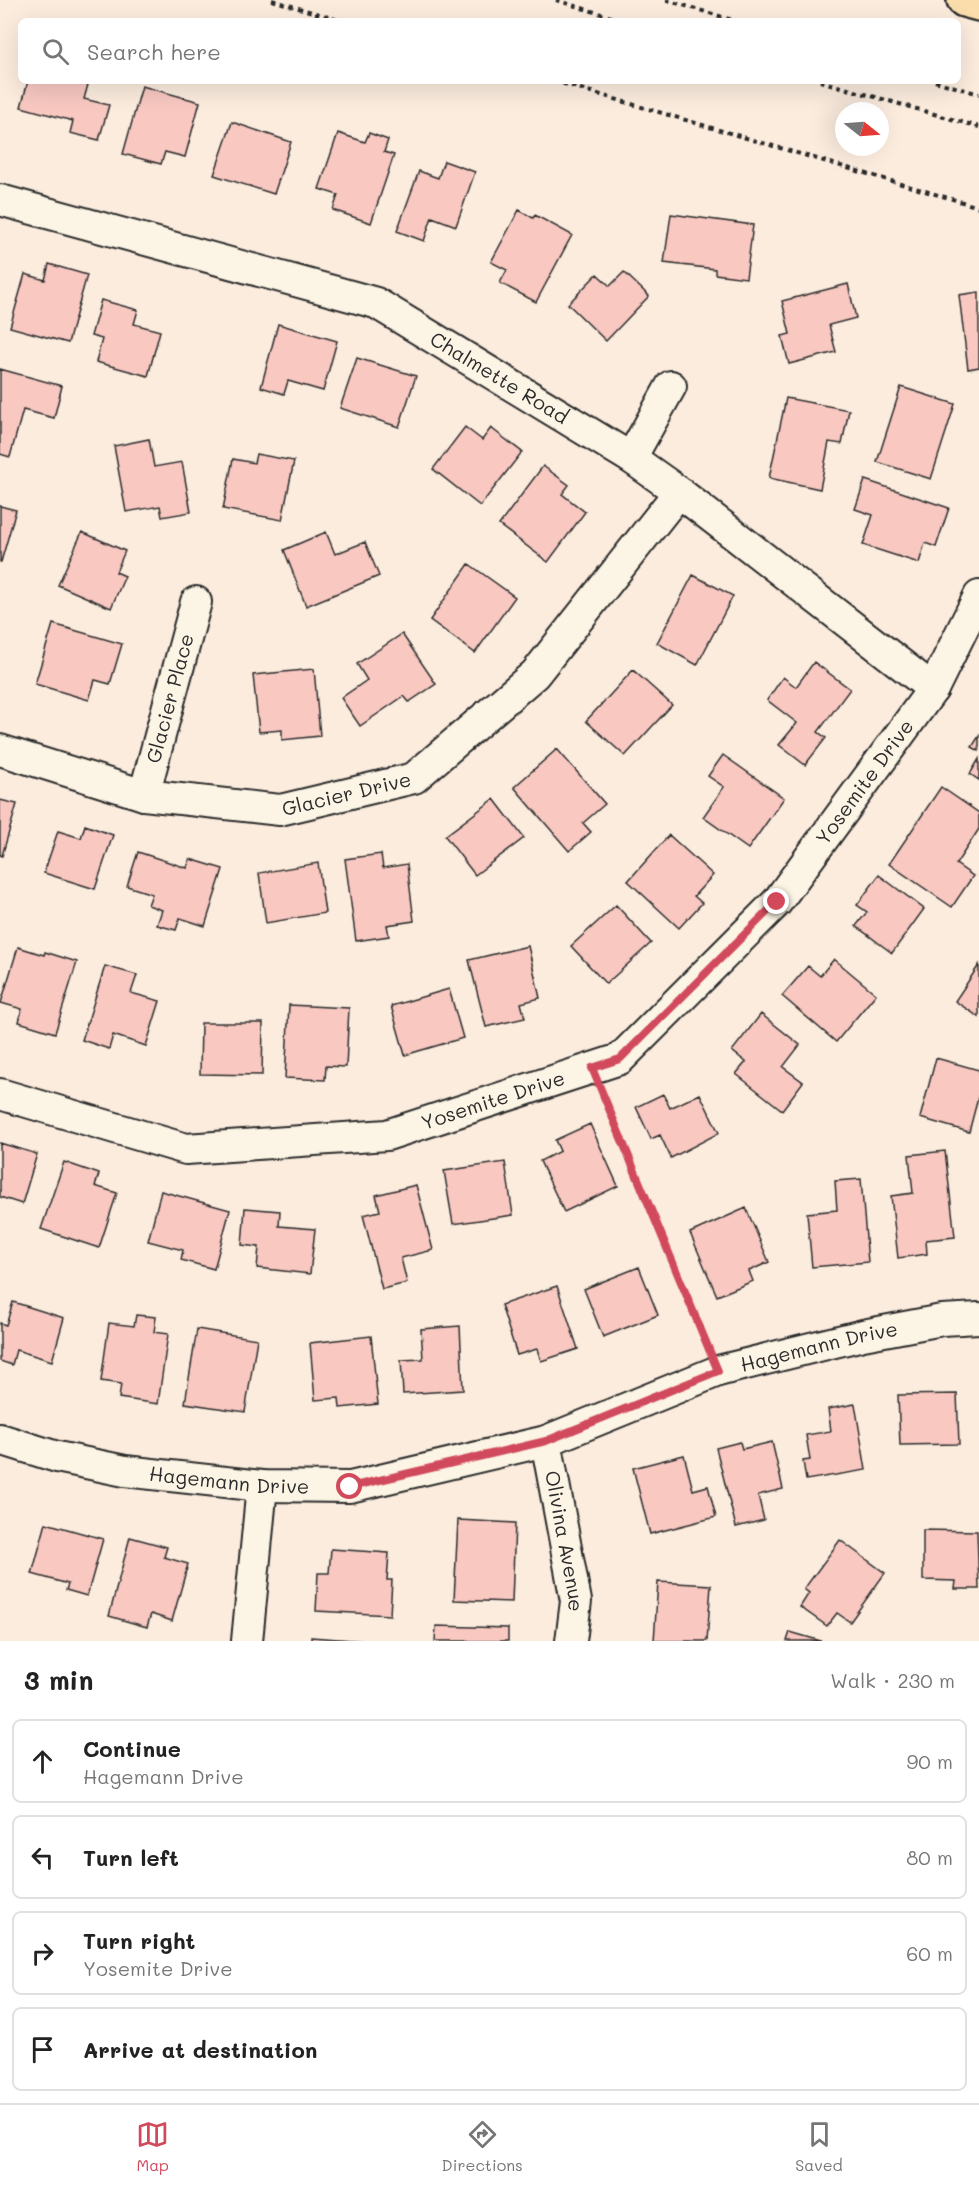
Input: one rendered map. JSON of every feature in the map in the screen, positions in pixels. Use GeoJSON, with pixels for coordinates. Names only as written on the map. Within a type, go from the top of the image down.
{"type":"FeatureCollection","features":[{"type":"Feature","properties":{"kind":"highway"},"geometry":{"type":"LineString","coordinates":[[964,0],[979,4]]}},
{"type":"Feature","properties":{"kind":"street","name":"Chalmette Road"},"geometry":{"type":"LineString","coordinates":[[0,200],[376,303],[631,458],[680,492],[933,689]]}},
{"type":"Feature","properties":{"kind":"street"},"geometry":{"type":"LineString","coordinates":[[631,458],[671,386]]}},
{"type":"Feature","properties":{"kind":"street","name":"Glacier Drive"},"geometry":{"type":"LineString","coordinates":[[0,750],[144,795],[280,810],[414,778],[535,674],[680,492]]}},
{"type":"Feature","properties":{"kind":"street","name":"Yosemite Drive"},"geometry":{"type":"LineString","coordinates":[[0,1094],[186,1149],[387,1135],[620,1059],[777,902],[933,689],[979,597]]}},
{"type":"Feature","properties":{"kind":"street","name":"Glacier Place"},"geometry":{"type":"LineString","coordinates":[[144,795],[196,602]]}},
{"type":"Feature","properties":{"kind":"street","name":"Hagemann Drive"},"geometry":{"type":"LineString","coordinates":[[0,1439],[57,1457],[125,1471],[262,1486],[350,1487],[546,1441],[718,1371],[863,1335],[942,1320],[979,1318]]}},
{"type":"Feature","properties":{"kind":"street","name":"Olivina Avenue"},"geometry":{"type":"LineString","coordinates":[[546,1441],[576,1601],[572,1641]]}},
{"type":"Feature","properties":{"kind":"street"},"geometry":{"type":"LineString","coordinates":[[248,1641],[262,1486]]}},
{"type":"Feature","properties":{"kind":"path"},"geometry":{"type":"LineString","coordinates":[[272,0],[332,18]]}},
{"type":"Feature","properties":{"kind":"path"},"geometry":{"type":"LineString","coordinates":[[556,0],[614,18]]}},
{"type":"Feature","properties":{"kind":"path"},"geometry":{"type":"LineString","coordinates":[[666,0],[726,18]]}},
{"type":"Feature","properties":{"kind":"path"},"geometry":{"type":"LineString","coordinates":[[564,84],[979,207]]}},
{"type":"Feature","properties":{"kind":"path"},"geometry":{"type":"LineString","coordinates":[[830,84],[979,127]]}},
{"type":"Feature","properties":{"kind":"path"},"geometry":{"type":"LineString","coordinates":[[945,84],[979,94]]}},
{"type":"Feature","properties":{"kind":"path"},"geometry":{"type":"LineString","coordinates":[[592,1068],[718,1371]]}},
{"type":"Feature","properties":{"kind":"building"},"geometry":{"type":"Polygon","coordinates":[[[27,84],[88,84],[84,99],[109,105],[99,140],[70,133],[73,121],[21,107],[27,84]]]}},
{"type":"Feature","properties":{"kind":"building"},"geometry":{"type":"Polygon","coordinates":[[[142,86],[200,102],[185,157],[165,152],[161,164],[123,154],[142,86]]]}},
{"type":"Feature","properties":{"kind":"building"},"geometry":{"type":"Polygon","coordinates":[[[232,122],[291,142],[274,194],[214,175],[232,122]]]}},
{"type":"Feature","properties":{"kind":"building"},"geometry":{"type":"Polygon","coordinates":[[[338,133],[365,142],[369,133],[388,140],[384,152],[394,155],[371,223],[333,210],[338,195],[319,189],[338,133]]]}},
{"type":"Feature","properties":{"kind":"building"},"geometry":{"type":"Polygon","coordinates":[[[444,161],[475,172],[456,226],[432,217],[424,241],[397,231],[419,171],[438,178],[444,161]]]}},
{"type":"Feature","properties":{"kind":"building"},"geometry":{"type":"Polygon","coordinates":[[[519,210],[533,218],[535,215],[572,235],[536,302],[500,283],[507,270],[491,262],[519,210]]]}},
{"type":"Feature","properties":{"kind":"building"},"geometry":{"type":"Polygon","coordinates":[[[671,214],[753,225],[746,278],[715,274],[715,269],[664,263],[671,214]]]}},
{"type":"Feature","properties":{"kind":"building"},"geometry":{"type":"Polygon","coordinates":[[[49,264],[87,275],[68,343],[10,327],[25,274],[45,280],[49,264]]]}},
{"type":"Feature","properties":{"kind":"building"},"geometry":{"type":"Polygon","coordinates":[[[624,272],[649,296],[606,341],[568,304],[597,274],[610,286],[624,272]]]}},
{"type":"Feature","properties":{"kind":"building"},"geometry":{"type":"Polygon","coordinates":[[[848,284],[856,318],[829,325],[836,352],[789,364],[782,336],[790,334],[782,301],[848,284]]]}},
{"type":"Feature","properties":{"kind":"building"},"geometry":{"type":"Polygon","coordinates":[[[979,292],[979,367],[968,369],[959,295],[979,292]]]}},
{"type":"Feature","properties":{"kind":"building"},"geometry":{"type":"Polygon","coordinates":[[[101,300],[138,310],[134,324],[160,331],[148,376],[96,362],[102,339],[91,336],[101,300]]]}},
{"type":"Feature","properties":{"kind":"building"},"geometry":{"type":"Polygon","coordinates":[[[278,324],[337,341],[323,391],[288,381],[284,394],[261,387],[278,324]]]}},
{"type":"Feature","properties":{"kind":"building"},"geometry":{"type":"Polygon","coordinates":[[[357,358],[416,376],[399,427],[340,408],[357,358]]]}},
{"type":"Feature","properties":{"kind":"building"},"geometry":{"type":"Polygon","coordinates":[[[0,369],[62,386],[54,418],[23,410],[10,457],[0,454],[0,369]]]}},
{"type":"Feature","properties":{"kind":"building"},"geometry":{"type":"Polygon","coordinates":[[[901,387],[955,404],[931,479],[877,462],[901,387]]]}},
{"type":"Feature","properties":{"kind":"building"},"geometry":{"type":"Polygon","coordinates":[[[786,398],[849,410],[842,444],[829,442],[820,489],[769,478],[786,398]]]}},
{"type":"Feature","properties":{"kind":"building"},"geometry":{"type":"Polygon","coordinates":[[[465,427],[482,440],[491,428],[522,452],[480,506],[433,469],[465,427]]]}},
{"type":"Feature","properties":{"kind":"building"},"geometry":{"type":"Polygon","coordinates":[[[149,439],[154,467],[182,462],[191,512],[162,517],[160,506],[126,512],[114,446],[149,439]]]}},
{"type":"Feature","properties":{"kind":"building"},"geometry":{"type":"Polygon","coordinates":[[[256,454],[294,461],[282,520],[223,509],[233,459],[254,463],[256,454]]]}},
{"type":"Feature","properties":{"kind":"building"},"geometry":{"type":"Polygon","coordinates":[[[543,466],[569,485],[562,494],[585,512],[548,562],[499,525],[543,466]]]}},
{"type":"Feature","properties":{"kind":"building"},"geometry":{"type":"Polygon","coordinates":[[[865,480],[949,508],[936,547],[925,543],[919,563],[863,545],[873,515],[855,509],[865,480]]]}},
{"type":"Feature","properties":{"kind":"building"},"geometry":{"type":"Polygon","coordinates":[[[0,506],[16,510],[1,562],[0,562],[0,506]]]}},
{"type":"Feature","properties":{"kind":"building"},"geometry":{"type":"Polygon","coordinates":[[[82,532],[125,551],[116,572],[125,576],[111,608],[58,585],[82,532]]]}},
{"type":"Feature","properties":{"kind":"building"},"geometry":{"type":"Polygon","coordinates":[[[326,532],[335,554],[365,542],[379,576],[306,606],[284,550],[326,532]]]}},
{"type":"Feature","properties":{"kind":"building"},"geometry":{"type":"Polygon","coordinates":[[[469,564],[515,597],[475,653],[430,620],[469,564]]]}},
{"type":"Feature","properties":{"kind":"building"},"geometry":{"type":"Polygon","coordinates":[[[693,575],[733,596],[697,665],[657,643],[693,575]]]}},
{"type":"Feature","properties":{"kind":"building"},"geometry":{"type":"Polygon","coordinates":[[[53,624],[122,644],[110,684],[95,680],[89,700],[35,684],[53,624]]]}},
{"type":"Feature","properties":{"kind":"building"},"geometry":{"type":"Polygon","coordinates":[[[402,634],[436,684],[409,702],[404,696],[360,726],[341,698],[367,680],[357,664],[402,634]]]}},
{"type":"Feature","properties":{"kind":"building"},"geometry":{"type":"Polygon","coordinates":[[[814,662],[850,689],[818,732],[826,738],[805,765],[779,745],[797,723],[767,700],[783,677],[796,687],[814,662]]]}},
{"type":"Feature","properties":{"kind":"building"},"geometry":{"type":"Polygon","coordinates":[[[314,669],[320,736],[282,740],[282,730],[259,732],[253,675],[314,669]]]}},
{"type":"Feature","properties":{"kind":"building"},"geometry":{"type":"Polygon","coordinates":[[[633,670],[672,705],[625,756],[586,721],[633,670]]]}},
{"type":"Feature","properties":{"kind":"building"},"geometry":{"type":"Polygon","coordinates":[[[979,736],[979,751],[972,747],[979,736]]]}},
{"type":"Feature","properties":{"kind":"building"},"geometry":{"type":"Polygon","coordinates":[[[557,749],[605,804],[583,823],[591,832],[569,851],[514,787],[557,749]]]}},
{"type":"Feature","properties":{"kind":"building"},"geometry":{"type":"Polygon","coordinates":[[[723,755],[784,798],[748,849],[703,817],[724,787],[708,776],[723,755]]]}},
{"type":"Feature","properties":{"kind":"building"},"geometry":{"type":"Polygon","coordinates":[[[979,759],[979,780],[970,774],[979,759]]]}},
{"type":"Feature","properties":{"kind":"building"},"geometry":{"type":"Polygon","coordinates":[[[941,787],[979,813],[979,829],[956,864],[973,876],[952,907],[889,864],[941,787]]]}},
{"type":"Feature","properties":{"kind":"building"},"geometry":{"type":"Polygon","coordinates":[[[494,799],[524,838],[475,875],[445,836],[494,799]]]}},
{"type":"Feature","properties":{"kind":"building"},"geometry":{"type":"Polygon","coordinates":[[[0,800],[17,804],[2,856],[0,855],[0,800]]]}},
{"type":"Feature","properties":{"kind":"building"},"geometry":{"type":"Polygon","coordinates":[[[85,825],[113,835],[95,889],[44,873],[58,831],[81,838],[85,825]]]}},
{"type":"Feature","properties":{"kind":"building"},"geometry":{"type":"Polygon","coordinates":[[[669,835],[713,875],[694,896],[702,903],[679,928],[628,881],[669,835]]]}},
{"type":"Feature","properties":{"kind":"building"},"geometry":{"type":"Polygon","coordinates":[[[138,852],[187,868],[190,859],[223,869],[205,926],[180,918],[176,930],[157,925],[162,910],[148,905],[152,894],[127,886],[138,852]]]}},
{"type":"Feature","properties":{"kind":"building"},"geometry":{"type":"Polygon","coordinates":[[[381,854],[383,868],[407,864],[414,921],[387,925],[389,936],[356,941],[345,859],[381,854]]]}},
{"type":"Feature","properties":{"kind":"building"},"geometry":{"type":"Polygon","coordinates":[[[318,863],[325,913],[266,923],[259,873],[318,863]]]}},
{"type":"Feature","properties":{"kind":"building"},"geometry":{"type":"Polygon","coordinates":[[[879,875],[924,909],[892,953],[856,926],[867,912],[857,905],[879,875]]]}},
{"type":"Feature","properties":{"kind":"building"},"geometry":{"type":"Polygon","coordinates":[[[616,905],[651,943],[606,984],[571,946],[616,905]]]}},
{"type":"Feature","properties":{"kind":"building"},"geometry":{"type":"Polygon","coordinates":[[[528,946],[540,998],[521,1003],[525,1018],[486,1027],[469,960],[528,946]]]}},
{"type":"Feature","properties":{"kind":"building"},"geometry":{"type":"Polygon","coordinates":[[[18,947],[44,955],[45,952],[77,962],[55,1033],[19,1022],[22,1009],[1,1003],[18,947]]]}},
{"type":"Feature","properties":{"kind":"building"},"geometry":{"type":"Polygon","coordinates":[[[834,959],[876,994],[836,1042],[782,996],[808,966],[820,976],[834,959]]]}},
{"type":"Feature","properties":{"kind":"building"},"geometry":{"type":"Polygon","coordinates":[[[979,965],[979,1017],[955,1001],[979,965]]]}},
{"type":"Feature","properties":{"kind":"building"},"geometry":{"type":"Polygon","coordinates":[[[105,966],[137,975],[131,993],[160,1001],[146,1046],[113,1035],[109,1049],[82,1040],[105,966]]]}},
{"type":"Feature","properties":{"kind":"building"},"geometry":{"type":"Polygon","coordinates":[[[449,989],[463,1038],[405,1055],[391,1006],[449,989]]]}},
{"type":"Feature","properties":{"kind":"building"},"geometry":{"type":"Polygon","coordinates":[[[289,1005],[349,1008],[346,1067],[326,1066],[325,1080],[285,1078],[289,1005]]]}},
{"type":"Feature","properties":{"kind":"building"},"geometry":{"type":"Polygon","coordinates":[[[761,1014],[800,1045],[783,1067],[803,1082],[782,1110],[736,1074],[746,1062],[732,1051],[761,1014]]]}},
{"type":"Feature","properties":{"kind":"building"},"geometry":{"type":"Polygon","coordinates":[[[201,1023],[263,1023],[262,1075],[200,1074],[201,1023]]]}},
{"type":"Feature","properties":{"kind":"building"},"geometry":{"type":"Polygon","coordinates":[[[936,1058],[979,1070],[979,1094],[969,1132],[920,1118],[936,1058]]]}},
{"type":"Feature","properties":{"kind":"building"},"geometry":{"type":"Polygon","coordinates":[[[663,1094],[670,1108],[700,1094],[719,1133],[671,1158],[660,1135],[651,1139],[636,1107],[663,1094]]]}},
{"type":"Feature","properties":{"kind":"building"},"geometry":{"type":"Polygon","coordinates":[[[590,1124],[618,1186],[564,1212],[540,1161],[560,1151],[555,1140],[590,1124]]]}},
{"type":"Feature","properties":{"kind":"building"},"geometry":{"type":"Polygon","coordinates":[[[0,1143],[37,1154],[22,1204],[0,1197],[0,1143]]]}},
{"type":"Feature","properties":{"kind":"building"},"geometry":{"type":"Polygon","coordinates":[[[945,1151],[955,1237],[926,1240],[927,1254],[898,1258],[891,1196],[913,1193],[909,1155],[945,1151]]]}},
{"type":"Feature","properties":{"kind":"building"},"geometry":{"type":"Polygon","coordinates":[[[64,1162],[99,1174],[95,1186],[117,1193],[99,1248],[41,1229],[64,1162]]]}},
{"type":"Feature","properties":{"kind":"building"},"geometry":{"type":"Polygon","coordinates":[[[505,1162],[513,1215],[453,1224],[444,1171],[505,1162]]]}},
{"type":"Feature","properties":{"kind":"building"},"geometry":{"type":"Polygon","coordinates":[[[861,1179],[868,1262],[812,1267],[807,1213],[837,1210],[835,1181],[861,1179]]]}},
{"type":"Feature","properties":{"kind":"building"},"geometry":{"type":"Polygon","coordinates":[[[416,1185],[433,1250],[401,1258],[407,1283],[382,1289],[363,1215],[380,1211],[376,1195],[416,1185]]]}},
{"type":"Feature","properties":{"kind":"building"},"geometry":{"type":"Polygon","coordinates":[[[161,1191],[230,1210],[214,1269],[181,1260],[183,1250],[148,1241],[161,1191]]]}},
{"type":"Feature","properties":{"kind":"building"},"geometry":{"type":"Polygon","coordinates":[[[245,1208],[280,1211],[279,1226],[315,1229],[310,1274],[257,1268],[259,1247],[242,1245],[245,1208]]]}},
{"type":"Feature","properties":{"kind":"building"},"geometry":{"type":"Polygon","coordinates":[[[746,1208],[769,1262],[749,1271],[753,1281],[717,1296],[690,1233],[746,1208]]]}},
{"type":"Feature","properties":{"kind":"building"},"geometry":{"type":"Polygon","coordinates":[[[639,1267],[658,1315],[603,1337],[584,1289],[639,1267]]]}},
{"type":"Feature","properties":{"kind":"building"},"geometry":{"type":"Polygon","coordinates":[[[557,1286],[578,1349],[541,1361],[537,1349],[517,1355],[501,1305],[557,1286]]]}},
{"type":"Feature","properties":{"kind":"building"},"geometry":{"type":"Polygon","coordinates":[[[13,1302],[64,1318],[52,1361],[16,1350],[12,1365],[0,1361],[0,1323],[6,1325],[13,1302]]]}},
{"type":"Feature","properties":{"kind":"building"},"geometry":{"type":"Polygon","coordinates":[[[136,1315],[156,1317],[154,1332],[168,1334],[158,1404],[119,1398],[121,1384],[101,1381],[109,1323],[134,1326],[136,1315]]]}},
{"type":"Feature","properties":{"kind":"building"},"geometry":{"type":"Polygon","coordinates":[[[460,1326],[463,1390],[403,1394],[401,1360],[423,1359],[421,1329],[460,1326]]]}},
{"type":"Feature","properties":{"kind":"building"},"geometry":{"type":"Polygon","coordinates":[[[197,1329],[257,1339],[245,1412],[185,1403],[197,1329]]]}},
{"type":"Feature","properties":{"kind":"building"},"geometry":{"type":"Polygon","coordinates":[[[371,1336],[378,1404],[340,1408],[339,1398],[315,1400],[310,1343],[371,1336]]]}},
{"type":"Feature","properties":{"kind":"building"},"geometry":{"type":"Polygon","coordinates":[[[957,1394],[959,1444],[900,1445],[898,1395],[957,1394]]]}},
{"type":"Feature","properties":{"kind":"building"},"geometry":{"type":"Polygon","coordinates":[[[855,1404],[866,1470],[806,1480],[803,1461],[810,1460],[806,1435],[831,1431],[828,1409],[855,1404]]]}},
{"type":"Feature","properties":{"kind":"building"},"geometry":{"type":"Polygon","coordinates":[[[740,1442],[742,1449],[772,1442],[783,1489],[758,1495],[764,1520],[736,1527],[716,1448],[740,1442]]]}},
{"type":"Feature","properties":{"kind":"building"},"geometry":{"type":"Polygon","coordinates":[[[684,1455],[693,1490],[708,1486],[716,1517],[650,1534],[633,1468],[684,1455]]]}},
{"type":"Feature","properties":{"kind":"building"},"geometry":{"type":"Polygon","coordinates":[[[458,1520],[515,1523],[512,1602],[454,1600],[458,1520]]]}},
{"type":"Feature","properties":{"kind":"building"},"geometry":{"type":"Polygon","coordinates":[[[46,1523],[103,1539],[87,1596],[66,1590],[68,1584],[32,1574],[46,1523]]]}},
{"type":"Feature","properties":{"kind":"building"},"geometry":{"type":"Polygon","coordinates":[[[923,1530],[977,1531],[979,1589],[955,1589],[956,1581],[923,1580],[923,1530]]]}},
{"type":"Feature","properties":{"kind":"building"},"geometry":{"type":"Polygon","coordinates":[[[130,1537],[167,1547],[164,1557],[188,1564],[172,1621],[151,1614],[147,1627],[109,1616],[130,1537]]]}},
{"type":"Feature","properties":{"kind":"building"},"geometry":{"type":"Polygon","coordinates":[[[840,1540],[885,1573],[850,1622],[837,1613],[827,1626],[800,1607],[809,1593],[804,1589],[840,1540]]]}},
{"type":"Feature","properties":{"kind":"building"},"geometry":{"type":"Polygon","coordinates":[[[331,1549],[389,1553],[387,1580],[392,1580],[390,1615],[316,1611],[318,1573],[329,1573],[331,1549]]]}},
{"type":"Feature","properties":{"kind":"building"},"geometry":{"type":"Polygon","coordinates":[[[658,1582],[711,1585],[707,1641],[654,1641],[658,1582]]]}},
{"type":"Feature","properties":{"kind":"building"},"geometry":{"type":"Polygon","coordinates":[[[436,1626],[508,1628],[508,1641],[435,1641],[436,1626]]]}},
{"type":"Feature","properties":{"kind":"building"},"geometry":{"type":"Polygon","coordinates":[[[790,1632],[821,1641],[787,1641],[790,1632]]]}},
{"type":"Feature","properties":{"kind":"building"},"geometry":{"type":"Polygon","coordinates":[[[311,1637],[366,1641],[311,1641],[311,1637]]]}},
{"type":"Feature","properties":{"kind":"route"},"geometry":{"type":"LineString","coordinates":[[350,1487],[546,1441],[718,1371],[592,1068],[620,1059],[777,902]]}}]}
